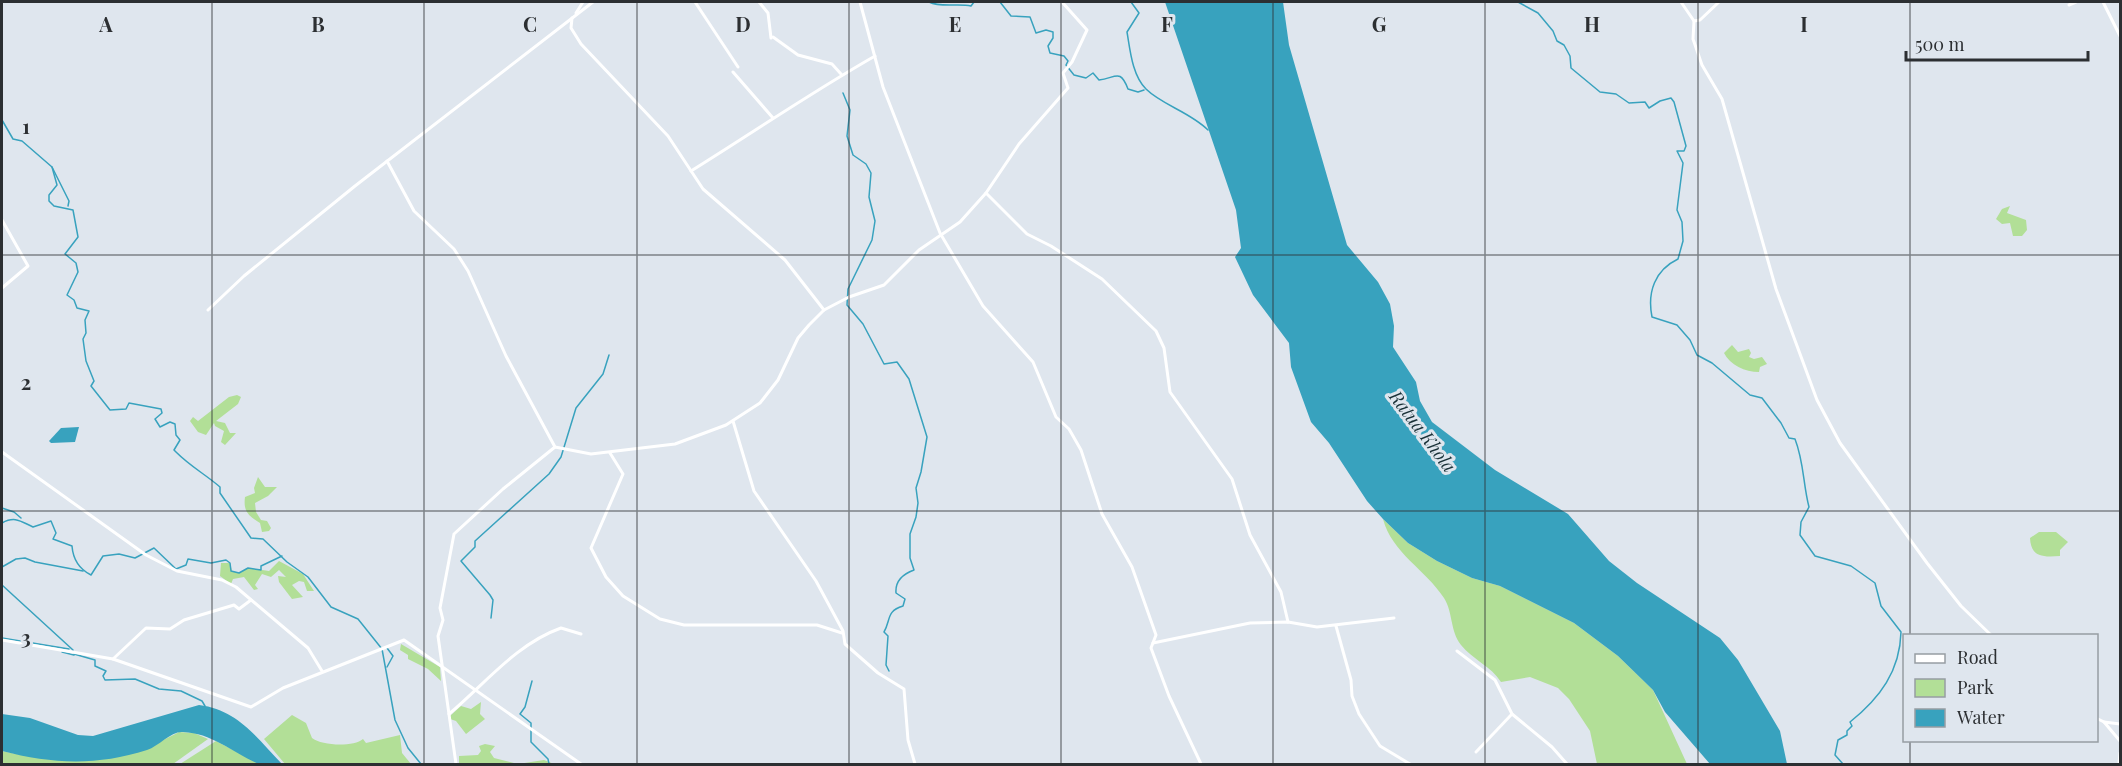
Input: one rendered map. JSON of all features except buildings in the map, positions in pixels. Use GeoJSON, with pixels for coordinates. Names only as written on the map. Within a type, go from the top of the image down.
{"type":"FeatureCollection","features":[{"type":"Feature","properties":{"kind":"street"},"geometry":{"type":"LineString","coordinates":[[583,2],[574,16],[571,28],[581,44],[646,111],[674,144],[711,197],[748,225],[785,260],[824,310]]}},
{"type":"Feature","properties":{"kind":"street"},"geometry":{"type":"LineString","coordinates":[[208,310],[244,276],[387,161],[593,2]]}},
{"type":"Feature","properties":{"kind":"street"},"geometry":{"type":"LineString","coordinates":[[695,2],[738,67]]}},
{"type":"Feature","properties":{"kind":"street"},"geometry":{"type":"LineString","coordinates":[[759,2],[768,13],[772,38],[798,55],[832,64],[841,74]]}},
{"type":"Feature","properties":{"kind":"street"},"geometry":{"type":"LineString","coordinates":[[860,2],[883,87],[941,234],[983,306],[1033,362],[1056,417],[1069,429],[1077,442],[1102,514],[1132,567],[1156,635],[1151,648],[1169,696],[1201,765]]}},
{"type":"Feature","properties":{"kind":"street"},"geometry":{"type":"LineString","coordinates":[[387,161],[414,211],[454,249],[468,271],[506,356],[555,447],[591,454],[675,444],[733,421],[760,402],[778,380],[798,338],[824,310],[849,297],[884,285],[919,250],[960,222],[986,193],[1019,144],[1068,87],[1062,77],[1087,30],[1062,2]]}},
{"type":"Feature","properties":{"kind":"street"},"geometry":{"type":"LineString","coordinates":[[1680,2],[1694,21],[1692,39],[1708,76],[1722,99],[1774,282],[1817,400],[1835,436],[1927,563],[1961,606],[1990,634]]}},
{"type":"Feature","properties":{"kind":"street"},"geometry":{"type":"LineString","coordinates":[[1694,21],[1700,20],[1719,2]]}},
{"type":"Feature","properties":{"kind":"street"},"geometry":{"type":"LineString","coordinates":[[2069,5],[2076,2]]}},
{"type":"Feature","properties":{"kind":"street"},"geometry":{"type":"LineString","coordinates":[[2103,2],[2121,36]]}},
{"type":"Feature","properties":{"kind":"street"},"geometry":{"type":"LineString","coordinates":[[691,171],[841,74],[875,56]]}},
{"type":"Feature","properties":{"kind":"street"},"geometry":{"type":"LineString","coordinates":[[733,72],[773,119]]}},
{"type":"Feature","properties":{"kind":"street"},"geometry":{"type":"LineString","coordinates":[[986,193],[1027,234],[1051,246],[1102,279],[1156,331],[1164,348],[1170,392],[1221,460],[1237,489],[1250,535],[1281,592],[1288,622]]}},
{"type":"Feature","properties":{"kind":"street"},"geometry":{"type":"LineString","coordinates":[[2,220],[28,264],[2,288]]}},
{"type":"Feature","properties":{"kind":"street"},"geometry":{"type":"LineString","coordinates":[[733,421],[753,491],[816,581],[842,633],[845,644],[865,662],[904,689],[908,740],[915,765]]}},
{"type":"Feature","properties":{"kind":"street"},"geometry":{"type":"LineString","coordinates":[[456,764],[440,664],[438,636],[444,620],[440,608],[454,534],[503,489],[555,447]]}},
{"type":"Feature","properties":{"kind":"street"},"geometry":{"type":"LineString","coordinates":[[2,452],[146,555],[177,571],[222,580],[236,587],[308,648],[322,672]]}},
{"type":"Feature","properties":{"kind":"street"},"geometry":{"type":"LineString","coordinates":[[610,453],[623,474],[591,548],[606,577],[623,597],[660,619],[684,626],[817,625],[842,633]]}},
{"type":"Feature","properties":{"kind":"street"},"geometry":{"type":"LineString","coordinates":[[113,659],[146,628],[170,629],[184,620],[208,613],[234,606],[239,609],[251,600]]}},
{"type":"Feature","properties":{"kind":"street"},"geometry":{"type":"LineString","coordinates":[[1153,643],[1222,631],[1250,623],[1288,622],[1317,627],[1394,618]]}},
{"type":"Feature","properties":{"kind":"street"},"geometry":{"type":"LineString","coordinates":[[1336,626],[1354,693],[1352,696],[1359,714],[1380,746],[1410,765]]}},
{"type":"Feature","properties":{"kind":"street"},"geometry":{"type":"LineString","coordinates":[[448,715],[502,663],[558,629],[581,634]]}},
{"type":"Feature","properties":{"kind":"street"},"geometry":{"type":"LineString","coordinates":[[2,640],[113,659],[250,707],[281,689],[404,640],[581,765]]}},
{"type":"Feature","properties":{"kind":"street"},"geometry":{"type":"LineString","coordinates":[[1457,651],[1495,680],[1512,714],[1552,747],[1567,765]]}},
{"type":"Feature","properties":{"kind":"street"},"geometry":{"type":"LineString","coordinates":[[1476,752],[1512,714]]}},
{"type":"Feature","properties":{"kind":"street"},"geometry":{"type":"LineString","coordinates":[[2098,719],[2121,741]]}},
{"type":"Feature","properties":{"kind":"street"},"geometry":{"type":"LineString","coordinates":[[2104,722],[2121,724]]}},
{"type":"Feature","properties":{"kind":"street"},"geometry":{"type":"LineString","coordinates":[[2118,765],[2121,753]]}},
{"type":"Feature","properties":{"kind":"green space"},"geometry":{"type":"Polygon","coordinates":[[[2010,206],[2007,213],[2026,220],[2027,230],[2022,236],[2013,236],[2010,223],[2002,224],[1996,219],[2002,209],[2010,206]]]}},
{"type":"Feature","properties":{"kind":"green space"},"geometry":{"type":"Polygon","coordinates":[[[1732,345],[1738,352],[1749,349],[1751,353],[1749,357],[1754,359],[1762,357],[1767,364],[1760,367],[1759,372],[1738,367],[1724,353],[1732,345]]]}},
{"type":"Feature","properties":{"kind":"green space"},"geometry":{"type":"Polygon","coordinates":[[[237,395],[241,397],[238,404],[216,421],[225,423],[230,433],[236,433],[225,445],[221,442],[224,431],[214,423],[206,435],[198,432],[190,421],[193,417],[198,421],[229,397],[237,395]]]}},
{"type":"Feature","properties":{"kind":"green space"},"geometry":{"type":"Polygon","coordinates":[[[258,477],[265,487],[277,487],[268,496],[255,503],[256,512],[261,520],[267,521],[271,528],[269,531],[262,532],[260,523],[248,513],[245,506],[245,497],[255,493],[254,488],[258,477]]]}},
{"type":"Feature","properties":{"kind":"green space"},"geometry":{"type":"Polygon","coordinates":[[[1383,519],[1408,543],[1437,561],[1472,578],[1500,586],[1574,623],[1618,656],[1653,690],[1687,764],[1597,764],[1590,731],[1569,699],[1558,688],[1530,677],[1501,682],[1461,645],[1457,640],[1444,598],[1394,542],[1383,519]]]}},
{"type":"Feature","properties":{"kind":"green space"},"geometry":{"type":"Polygon","coordinates":[[[2039,532],[2056,532],[2068,542],[2060,550],[2060,556],[2044,556],[2036,553],[2030,538],[2039,532]]]}},
{"type":"Feature","properties":{"kind":"green space"},"geometry":{"type":"Polygon","coordinates":[[[279,561],[303,574],[314,591],[307,591],[304,582],[299,581],[292,585],[303,597],[292,599],[279,582],[278,576],[286,577],[279,570],[271,577],[262,574],[255,585],[258,589],[254,590],[244,577],[233,579],[231,584],[220,576],[221,563],[230,563],[232,571],[239,573],[248,568],[269,571],[279,561]]]}},
{"type":"Feature","properties":{"kind":"green space"},"geometry":{"type":"Polygon","coordinates":[[[401,644],[440,667],[441,681],[428,669],[408,659],[408,655],[400,650],[401,644]]]}},
{"type":"Feature","properties":{"kind":"green space"},"geometry":{"type":"Polygon","coordinates":[[[481,702],[480,714],[485,719],[466,734],[456,721],[450,719],[450,716],[461,706],[471,709],[481,702]]]}},
{"type":"Feature","properties":{"kind":"green space"},"geometry":{"type":"Polygon","coordinates":[[[292,715],[306,723],[312,738],[323,743],[346,744],[363,739],[366,743],[400,735],[402,753],[411,764],[285,764],[264,739],[292,715]]]}},
{"type":"Feature","properties":{"kind":"green space"},"geometry":{"type":"Polygon","coordinates":[[[179,732],[194,733],[208,739],[173,764],[2,764],[2,751],[72,761],[114,757],[156,743],[179,732]]]}},
{"type":"Feature","properties":{"kind":"green space"},"geometry":{"type":"Polygon","coordinates":[[[216,741],[260,764],[180,764],[216,741]]]}},
{"type":"Feature","properties":{"kind":"green space"},"geometry":{"type":"Polygon","coordinates":[[[485,744],[495,746],[490,752],[494,758],[518,764],[459,764],[459,756],[478,755],[481,751],[479,746],[485,744]]]}},
{"type":"Feature","properties":{"kind":"green space"},"geometry":{"type":"Polygon","coordinates":[[[544,760],[554,764],[518,764],[544,760]]]}},
{"type":"Feature","properties":{"kind":"water","name":"Ratua Khola"},"geometry":{"type":"Polygon","coordinates":[[[1165,2],[1283,2],[1289,45],[1347,245],[1378,282],[1390,304],[1394,326],[1393,347],[1416,382],[1420,401],[1432,422],[1495,470],[1568,514],[1609,561],[1637,583],[1720,638],[1738,660],[1780,731],[1787,764],[1710,764],[1665,712],[1653,690],[1618,656],[1574,623],[1500,586],[1472,578],[1437,561],[1408,543],[1367,501],[1329,443],[1311,422],[1291,367],[1289,343],[1253,295],[1235,257],[1241,248],[1236,210],[1165,2]]]}},
{"type":"Feature","properties":{"kind":"water"},"geometry":{"type":"Polygon","coordinates":[[[79,427],[75,442],[51,443],[49,441],[61,428],[79,427]]]}},
{"type":"Feature","properties":{"kind":"water"},"geometry":{"type":"Polygon","coordinates":[[[199,705],[213,708],[236,719],[255,735],[282,764],[259,764],[213,740],[194,733],[183,732],[174,734],[147,750],[92,761],[39,759],[2,751],[2,714],[30,718],[78,735],[93,736],[199,705]]]}},
{"type":"Feature","properties":{"kind":"waterway"},"geometry":{"type":"LineString","coordinates":[[929,2],[939,5],[971,6],[974,2]]}},
{"type":"Feature","properties":{"kind":"waterway"},"geometry":{"type":"LineString","coordinates":[[1000,2],[1011,16],[1030,17],[1036,33],[1046,30],[1053,32],[1053,38],[1048,46],[1050,53],[1064,56],[1068,61],[1066,65],[1074,75],[1086,78],[1093,73],[1099,80],[1120,76],[1128,89],[1138,92],[1144,90]]}},
{"type":"Feature","properties":{"kind":"waterway"},"geometry":{"type":"LineString","coordinates":[[1131,2],[1139,13],[1127,32],[1132,62],[1141,83],[1160,100],[1193,118],[1208,130]]}},
{"type":"Feature","properties":{"kind":"waterway"},"geometry":{"type":"LineString","coordinates":[[1518,2],[1538,13],[1553,31],[1557,41],[1564,45],[1570,56],[1571,68],[1600,92],[1616,94],[1629,103],[1645,102],[1649,108],[1660,101],[1671,98],[1674,102],[1686,146],[1684,151],[1677,151],[1683,163],[1677,210],[1682,222],[1683,241],[1678,259],[1664,269],[1654,283],[1651,299],[1652,317],[1677,325],[1690,340],[1697,355],[1712,363],[1750,395],[1762,398],[1789,438],[1795,439],[1809,507],[1801,522],[1800,535],[1815,556],[1851,566],[1875,583],[1881,606],[1901,632],[1897,659],[1886,683],[1861,713],[1850,722],[1852,726],[1847,731],[1847,735],[1838,740],[1835,755],[1843,764]]}},
{"type":"Feature","properties":{"kind":"waterway"},"geometry":{"type":"LineString","coordinates":[[843,93],[850,110],[847,136],[853,155],[866,164],[871,173],[869,197],[875,221],[872,240],[848,289],[847,305],[863,324],[884,364],[897,362],[909,379],[927,437],[916,488],[918,503],[916,517],[910,534],[910,558],[914,570],[898,582],[896,593],[905,599],[903,606],[891,613],[884,632],[888,636],[886,665],[889,671]]}},
{"type":"Feature","properties":{"kind":"waterway"},"geometry":{"type":"LineString","coordinates":[[2,112],[2,119]]}},
{"type":"Feature","properties":{"kind":"waterway"},"geometry":{"type":"LineString","coordinates":[[2,120],[13,139],[22,141],[52,167],[57,185],[49,195],[49,201],[54,206],[73,210],[78,237],[65,254],[76,263],[78,272],[67,295],[74,300],[77,308],[89,311],[85,320],[86,333],[83,339],[86,361],[94,381],[91,386],[110,410],[126,409],[129,403],[161,409],[162,413],[155,419],[160,427],[170,422],[175,424],[176,435],[180,440],[174,450],[220,487],[220,493],[251,538],[263,539],[287,562],[308,577],[331,607],[358,619],[382,649],[395,720],[408,748],[421,764]]}},
{"type":"Feature","properties":{"kind":"waterway"},"geometry":{"type":"LineString","coordinates":[[52,167],[69,201],[68,206]]}},
{"type":"Feature","properties":{"kind":"waterway"},"geometry":{"type":"LineString","coordinates":[[491,618],[493,600],[461,561],[475,547],[475,541],[549,474],[561,457],[576,408],[603,374],[609,355]]}},
{"type":"Feature","properties":{"kind":"waterway"},"geometry":{"type":"LineString","coordinates":[[2,508],[14,512],[21,518]]}},
{"type":"Feature","properties":{"kind":"waterway"},"geometry":{"type":"LineString","coordinates":[[2,523],[14,520],[33,527],[51,521],[56,533],[53,539],[72,546],[77,563],[91,575],[103,556],[119,554],[135,558],[154,548],[176,569],[186,565],[188,559],[211,563],[226,560],[230,563],[231,571],[239,573],[248,568],[261,570],[261,566],[282,556]]}},
{"type":"Feature","properties":{"kind":"waterway"},"geometry":{"type":"LineString","coordinates":[[2,567],[16,559],[25,558],[83,571]]}},
{"type":"Feature","properties":{"kind":"waterway"},"geometry":{"type":"LineString","coordinates":[[2,585],[73,650]]}},
{"type":"Feature","properties":{"kind":"waterway"},"geometry":{"type":"LineString","coordinates":[[2,638],[69,649]]}},
{"type":"Feature","properties":{"kind":"waterway"},"geometry":{"type":"LineString","coordinates":[[387,648],[393,656],[387,667]]}},
{"type":"Feature","properties":{"kind":"waterway"},"geometry":{"type":"LineString","coordinates":[[62,652],[74,655]]}},
{"type":"Feature","properties":{"kind":"waterway"},"geometry":{"type":"LineString","coordinates":[[74,654],[95,660],[95,666],[106,671],[103,676],[105,680],[135,679],[159,689],[181,691],[202,701],[205,706]]}},
{"type":"Feature","properties":{"kind":"waterway"},"geometry":{"type":"LineString","coordinates":[[532,681],[525,707],[520,714],[531,723],[531,742],[548,759],[549,764]]}}]}
